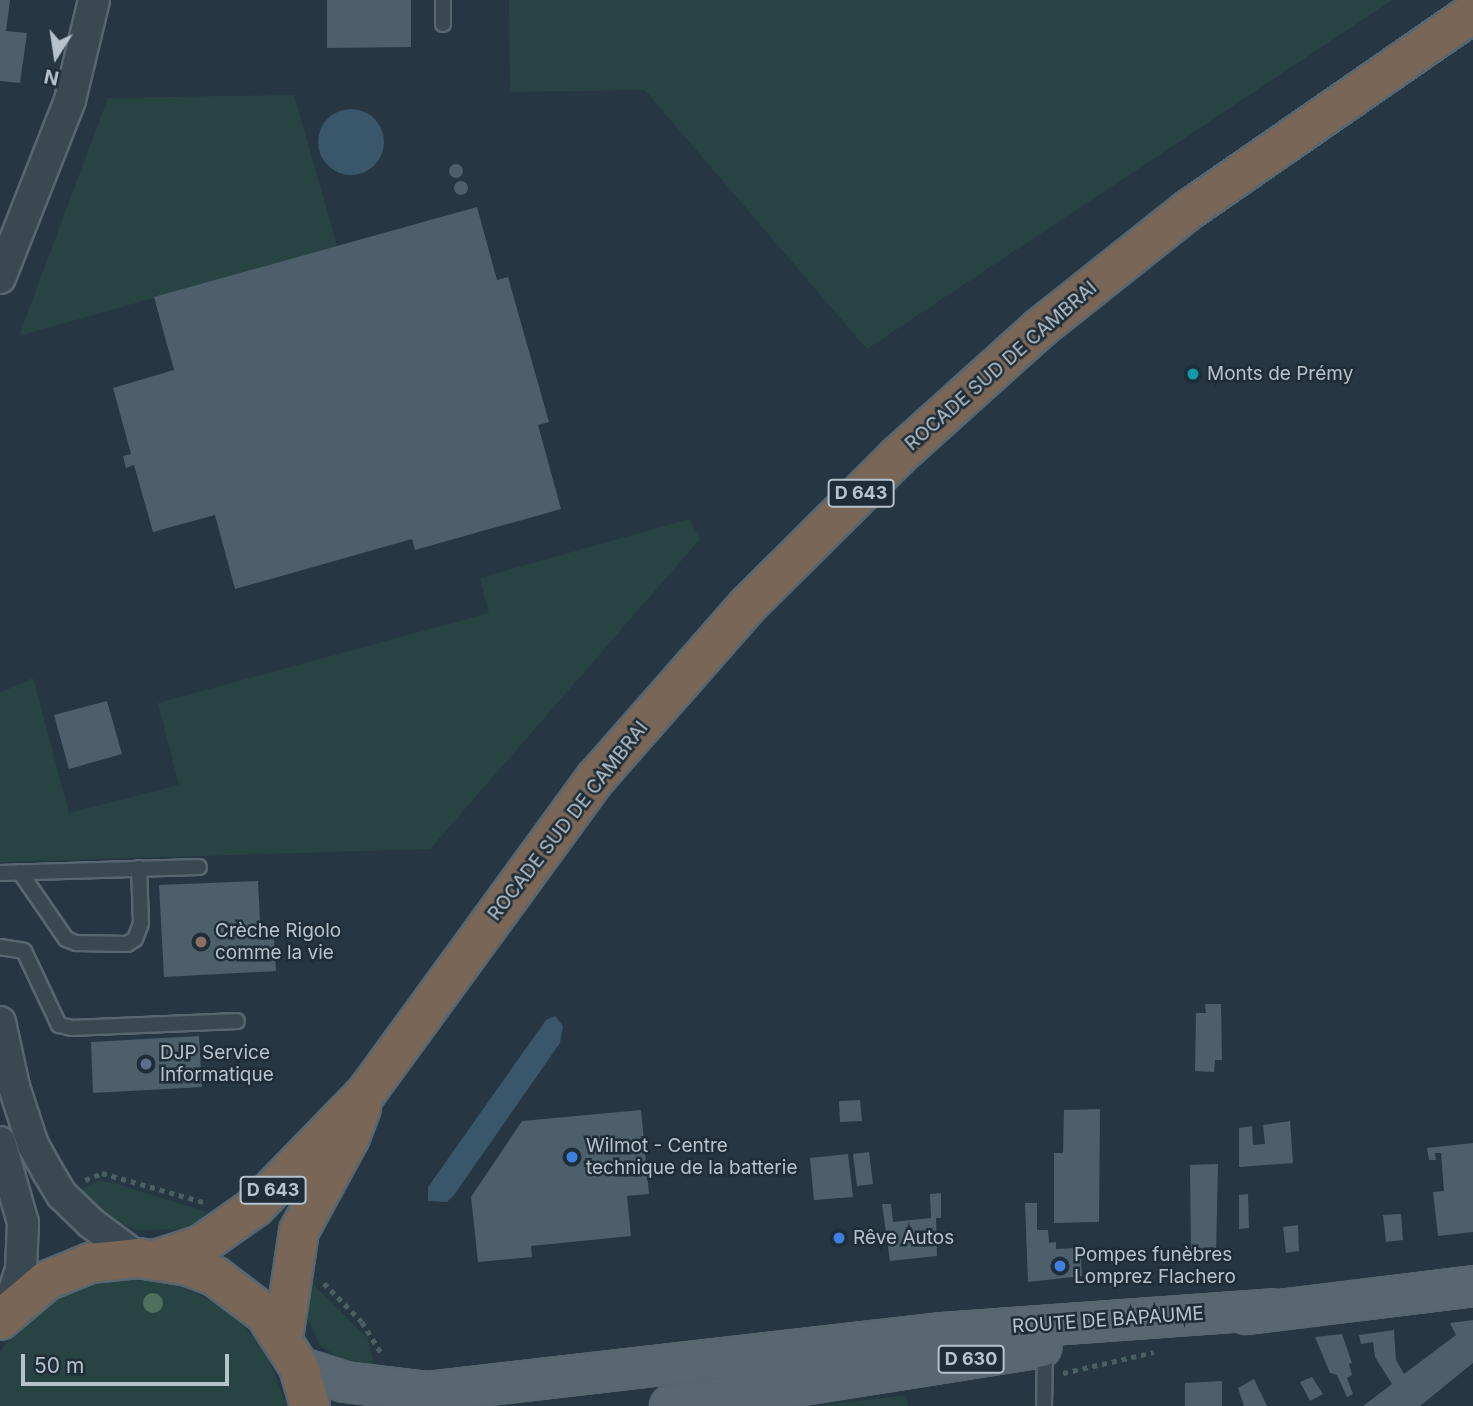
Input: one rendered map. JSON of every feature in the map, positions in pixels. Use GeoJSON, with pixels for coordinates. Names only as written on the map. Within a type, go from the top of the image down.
{"type":"FeatureCollection","features":[{"type":"Feature","properties":{"kind":"highway","name":"ROCADE SUD DE CAMBRAI"},"geometry":{"type":"LineString","coordinates":[[4,1315],[68,1271],[148,1259],[201,1245],[255,1208],[366,1093],[596,778],[748,605],[898,456],[1040,328],[1187,211],[1473,13]]}},
{"type":"Feature","properties":{"kind":"highway","name":"ROCADE SUD DE CAMBRAI"},"geometry":{"type":"LineString","coordinates":[[291,1352],[299,1231],[350,1138],[366,1093]]}},
{"type":"Feature","properties":{"kind":"highway"},"geometry":{"type":"LineString","coordinates":[[148,1259],[216,1277],[257,1307],[291,1352],[310,1406]]}},
{"type":"Feature","properties":{"kind":"main road","name":"ROUTE DE BAPAUME"},"geometry":{"type":"LineString","coordinates":[[291,1352],[345,1382],[428,1392],[725,1355],[1043,1335],[1473,1286]]}},
{"type":"Feature","properties":{"kind":"main road","name":"ROUTE DE BAPAUME"},"geometry":{"type":"LineString","coordinates":[[670,1406],[1043,1335]]}},
{"type":"Feature","properties":{"kind":"main road"},"geometry":{"type":"LineString","coordinates":[[644,1406],[706,1381],[720,1371],[725,1355]]}},
{"type":"Feature","properties":{"kind":"street"},"geometry":{"type":"LineString","coordinates":[[0,278],[70,100],[94,0]]}},
{"type":"Feature","properties":{"kind":"street"},"geometry":{"type":"LineString","coordinates":[[0,1022],[14,1087],[33,1145],[62,1195],[90,1223],[148,1259]]}},
{"type":"Feature","properties":{"kind":"street"},"geometry":{"type":"LineString","coordinates":[[0,1142],[23,1223],[21,1269],[4,1315]]}},
{"type":"Feature","properties":{"kind":"lane"},"geometry":{"type":"LineString","coordinates":[[443,0],[443,24]]}},
{"type":"Feature","properties":{"kind":"lane"},"geometry":{"type":"LineString","coordinates":[[0,873],[199,867]]}},
{"type":"Feature","properties":{"kind":"lane"},"geometry":{"type":"LineString","coordinates":[[20,872],[66,939],[76,943],[127,944],[135,939],[141,923],[139,869]]}},
{"type":"Feature","properties":{"kind":"lane"},"geometry":{"type":"LineString","coordinates":[[0,947],[24,951],[59,1025],[72,1028],[237,1021]]}},
{"type":"Feature","properties":{"kind":"lane"},"geometry":{"type":"LineString","coordinates":[[1043,1335],[1046,1406]]}},
{"type":"Feature","properties":{"kind":"green space"},"geometry":{"type":"Polygon","coordinates":[[[509,0],[1392,0],[867,349],[645,90],[510,92],[509,0]]]}},
{"type":"Feature","properties":{"kind":"green space"},"geometry":{"type":"Polygon","coordinates":[[[294,95],[337,246],[19,336],[108,98],[294,95]]]}},
{"type":"Feature","properties":{"kind":"green space"},"geometry":{"type":"Polygon","coordinates":[[[689,519],[700,539],[430,849],[0,862],[0,693],[33,678],[69,813],[179,785],[158,703],[489,613],[480,578],[689,519]]]}},
{"type":"Feature","properties":{"kind":"green space"},"geometry":{"type":"Polygon","coordinates":[[[98,1181],[114,1183],[219,1216],[187,1229],[138,1230],[104,1217],[79,1190],[98,1181]]]}},
{"type":"Feature","properties":{"kind":"green space"},"geometry":{"type":"Polygon","coordinates":[[[302,1273],[368,1339],[375,1372],[351,1365],[320,1345],[302,1308],[302,1273]]]}},
{"type":"Feature","properties":{"kind":"green space"},"geometry":{"type":"Polygon","coordinates":[[[132,1279],[184,1287],[230,1312],[265,1350],[287,1406],[0,1406],[0,1352],[16,1331],[57,1298],[106,1281],[132,1279]]]}},
{"type":"Feature","properties":{"kind":"green space"},"geometry":{"type":"Polygon","coordinates":[[[906,1395],[908,1406],[816,1406],[906,1395]]]}},
{"type":"Feature","properties":{"kind":"water"},"geometry":{"type":"Polygon","coordinates":[[[345,109],[357,109],[369,114],[379,124],[384,142],[382,155],[369,170],[357,175],[345,175],[333,170],[323,160],[318,148],[318,136],[323,124],[333,114],[345,109]]]}},
{"type":"Feature","properties":{"kind":"water"},"geometry":{"type":"Polygon","coordinates":[[[555,1016],[563,1026],[560,1043],[454,1195],[447,1202],[428,1201],[428,1187],[546,1020],[555,1016]]]}},
{"type":"Feature","properties":{"kind":"building"},"geometry":{"type":"Polygon","coordinates":[[[0,0],[10,0],[6,31],[27,33],[20,83],[0,81],[0,0]]]}},
{"type":"Feature","properties":{"kind":"building"},"geometry":{"type":"Polygon","coordinates":[[[327,0],[411,0],[411,47],[327,48],[327,0]]]}},
{"type":"Feature","properties":{"kind":"building"},"geometry":{"type":"Polygon","coordinates":[[[456,164],[461,166],[461,176],[456,178],[451,176],[449,171],[451,166],[456,164]]]}},
{"type":"Feature","properties":{"kind":"building"},"geometry":{"type":"Polygon","coordinates":[[[461,181],[466,183],[466,193],[461,195],[456,193],[454,188],[456,183],[461,181]]]}},
{"type":"Feature","properties":{"kind":"building"},"geometry":{"type":"Polygon","coordinates":[[[477,207],[497,280],[508,277],[549,422],[538,425],[561,509],[415,550],[412,539],[235,589],[215,515],[153,532],[134,465],[126,468],[123,456],[131,454],[113,388],[174,370],[154,297],[477,207]]]}},
{"type":"Feature","properties":{"kind":"building"},"geometry":{"type":"Polygon","coordinates":[[[107,701],[122,754],[69,769],[54,715],[107,701]]]}},
{"type":"Feature","properties":{"kind":"building"},"geometry":{"type":"Polygon","coordinates":[[[258,881],[261,940],[274,939],[276,971],[164,977],[159,885],[258,881]]]}},
{"type":"Feature","properties":{"kind":"building"},"geometry":{"type":"Polygon","coordinates":[[[1205,1004],[1221,1004],[1222,1060],[1215,1060],[1214,1072],[1195,1071],[1196,1013],[1206,1013],[1205,1004]]]}},
{"type":"Feature","properties":{"kind":"building","name":"DJP Service Informatique"},"geometry":{"type":"Polygon","coordinates":[[[199,1036],[202,1087],[93,1093],[91,1042],[199,1036]]]}},
{"type":"Feature","properties":{"kind":"building"},"geometry":{"type":"Polygon","coordinates":[[[860,1100],[862,1121],[840,1122],[839,1101],[860,1100]]]}},
{"type":"Feature","properties":{"kind":"building"},"geometry":{"type":"Polygon","coordinates":[[[1100,1109],[1099,1222],[1054,1223],[1054,1153],[1063,1153],[1064,1110],[1100,1109]]]}},
{"type":"Feature","properties":{"kind":"building","name":"Wilmot - Centre technique de la batterie"},"geometry":{"type":"Polygon","coordinates":[[[641,1110],[649,1194],[627,1196],[631,1236],[531,1246],[532,1257],[478,1262],[471,1197],[522,1121],[641,1110]]]}},
{"type":"Feature","properties":{"kind":"building"},"geometry":{"type":"Polygon","coordinates":[[[1290,1121],[1293,1163],[1239,1167],[1239,1128],[1252,1126],[1253,1145],[1265,1144],[1263,1125],[1290,1121]]]}},
{"type":"Feature","properties":{"kind":"building"},"geometry":{"type":"Polygon","coordinates":[[[1473,1143],[1473,1232],[1438,1236],[1433,1192],[1444,1191],[1441,1153],[1435,1153],[1436,1160],[1429,1160],[1427,1148],[1473,1143]]]}},
{"type":"Feature","properties":{"kind":"building"},"geometry":{"type":"Polygon","coordinates":[[[869,1152],[873,1184],[857,1186],[853,1154],[869,1152]]]}},
{"type":"Feature","properties":{"kind":"building"},"geometry":{"type":"Polygon","coordinates":[[[848,1154],[853,1197],[814,1200],[810,1158],[848,1154]]]}},
{"type":"Feature","properties":{"kind":"building"},"geometry":{"type":"Polygon","coordinates":[[[1218,1164],[1216,1254],[1191,1255],[1190,1165],[1218,1164]]]}},
{"type":"Feature","properties":{"kind":"building"},"geometry":{"type":"Polygon","coordinates":[[[941,1193],[941,1218],[936,1218],[937,1256],[890,1261],[882,1204],[891,1204],[893,1222],[931,1218],[930,1194],[941,1193]]]}},
{"type":"Feature","properties":{"kind":"building"},"geometry":{"type":"Polygon","coordinates":[[[1248,1194],[1249,1228],[1239,1229],[1239,1195],[1248,1194]]]}},
{"type":"Feature","properties":{"kind":"building"},"geometry":{"type":"Polygon","coordinates":[[[1025,1203],[1037,1203],[1037,1230],[1048,1230],[1049,1243],[1056,1242],[1056,1249],[1080,1248],[1082,1276],[1028,1282],[1025,1203]]]}},
{"type":"Feature","properties":{"kind":"building"},"geometry":{"type":"Polygon","coordinates":[[[1401,1214],[1403,1240],[1386,1242],[1383,1215],[1401,1214]]]}},
{"type":"Feature","properties":{"kind":"building"},"geometry":{"type":"Polygon","coordinates":[[[1298,1225],[1299,1251],[1286,1253],[1283,1227],[1298,1225]]]}},
{"type":"Feature","properties":{"kind":"building"},"geometry":{"type":"Polygon","coordinates":[[[1473,1320],[1473,1363],[1420,1406],[1363,1406],[1392,1384],[1375,1357],[1373,1342],[1361,1344],[1359,1335],[1394,1330],[1396,1360],[1404,1374],[1456,1335],[1450,1323],[1473,1320]]]}},
{"type":"Feature","properties":{"kind":"building"},"geometry":{"type":"Polygon","coordinates":[[[1342,1334],[1352,1363],[1349,1364],[1352,1375],[1347,1378],[1353,1394],[1347,1397],[1337,1375],[1330,1373],[1315,1337],[1342,1334]]]}},
{"type":"Feature","properties":{"kind":"building"},"geometry":{"type":"Polygon","coordinates":[[[1312,1377],[1323,1394],[1310,1401],[1300,1382],[1312,1377]]]}},
{"type":"Feature","properties":{"kind":"building"},"geometry":{"type":"Polygon","coordinates":[[[1254,1379],[1267,1406],[1244,1406],[1238,1388],[1254,1379]]]}},
{"type":"Feature","properties":{"kind":"building"},"geometry":{"type":"Polygon","coordinates":[[[1222,1381],[1222,1406],[1185,1406],[1185,1383],[1222,1381]]]}},
{"type":"Feature","properties":{"kind":"place","name":"Monts de Prémy"},"geometry":{"type":"Point","coordinates":[1193,374]}},
{"type":"Feature","properties":{"kind":"place","name":"Crèche Rigolo comme la vie"},"geometry":{"type":"Point","coordinates":[201,942]}},
{"type":"Feature","properties":{"kind":"place","name":"DJP Service Informatique"},"geometry":{"type":"Point","coordinates":[146,1064]}},
{"type":"Feature","properties":{"kind":"place","name":"Wilmot - Centre technique de la batterie"},"geometry":{"type":"Point","coordinates":[572,1157]}},
{"type":"Feature","properties":{"kind":"place","name":"Rêve Autos"},"geometry":{"type":"Point","coordinates":[839,1238]}},
{"type":"Feature","properties":{"kind":"place","name":"Pompes funèbres Lomprez Flachero"},"geometry":{"type":"Point","coordinates":[1060,1266]}}]}
